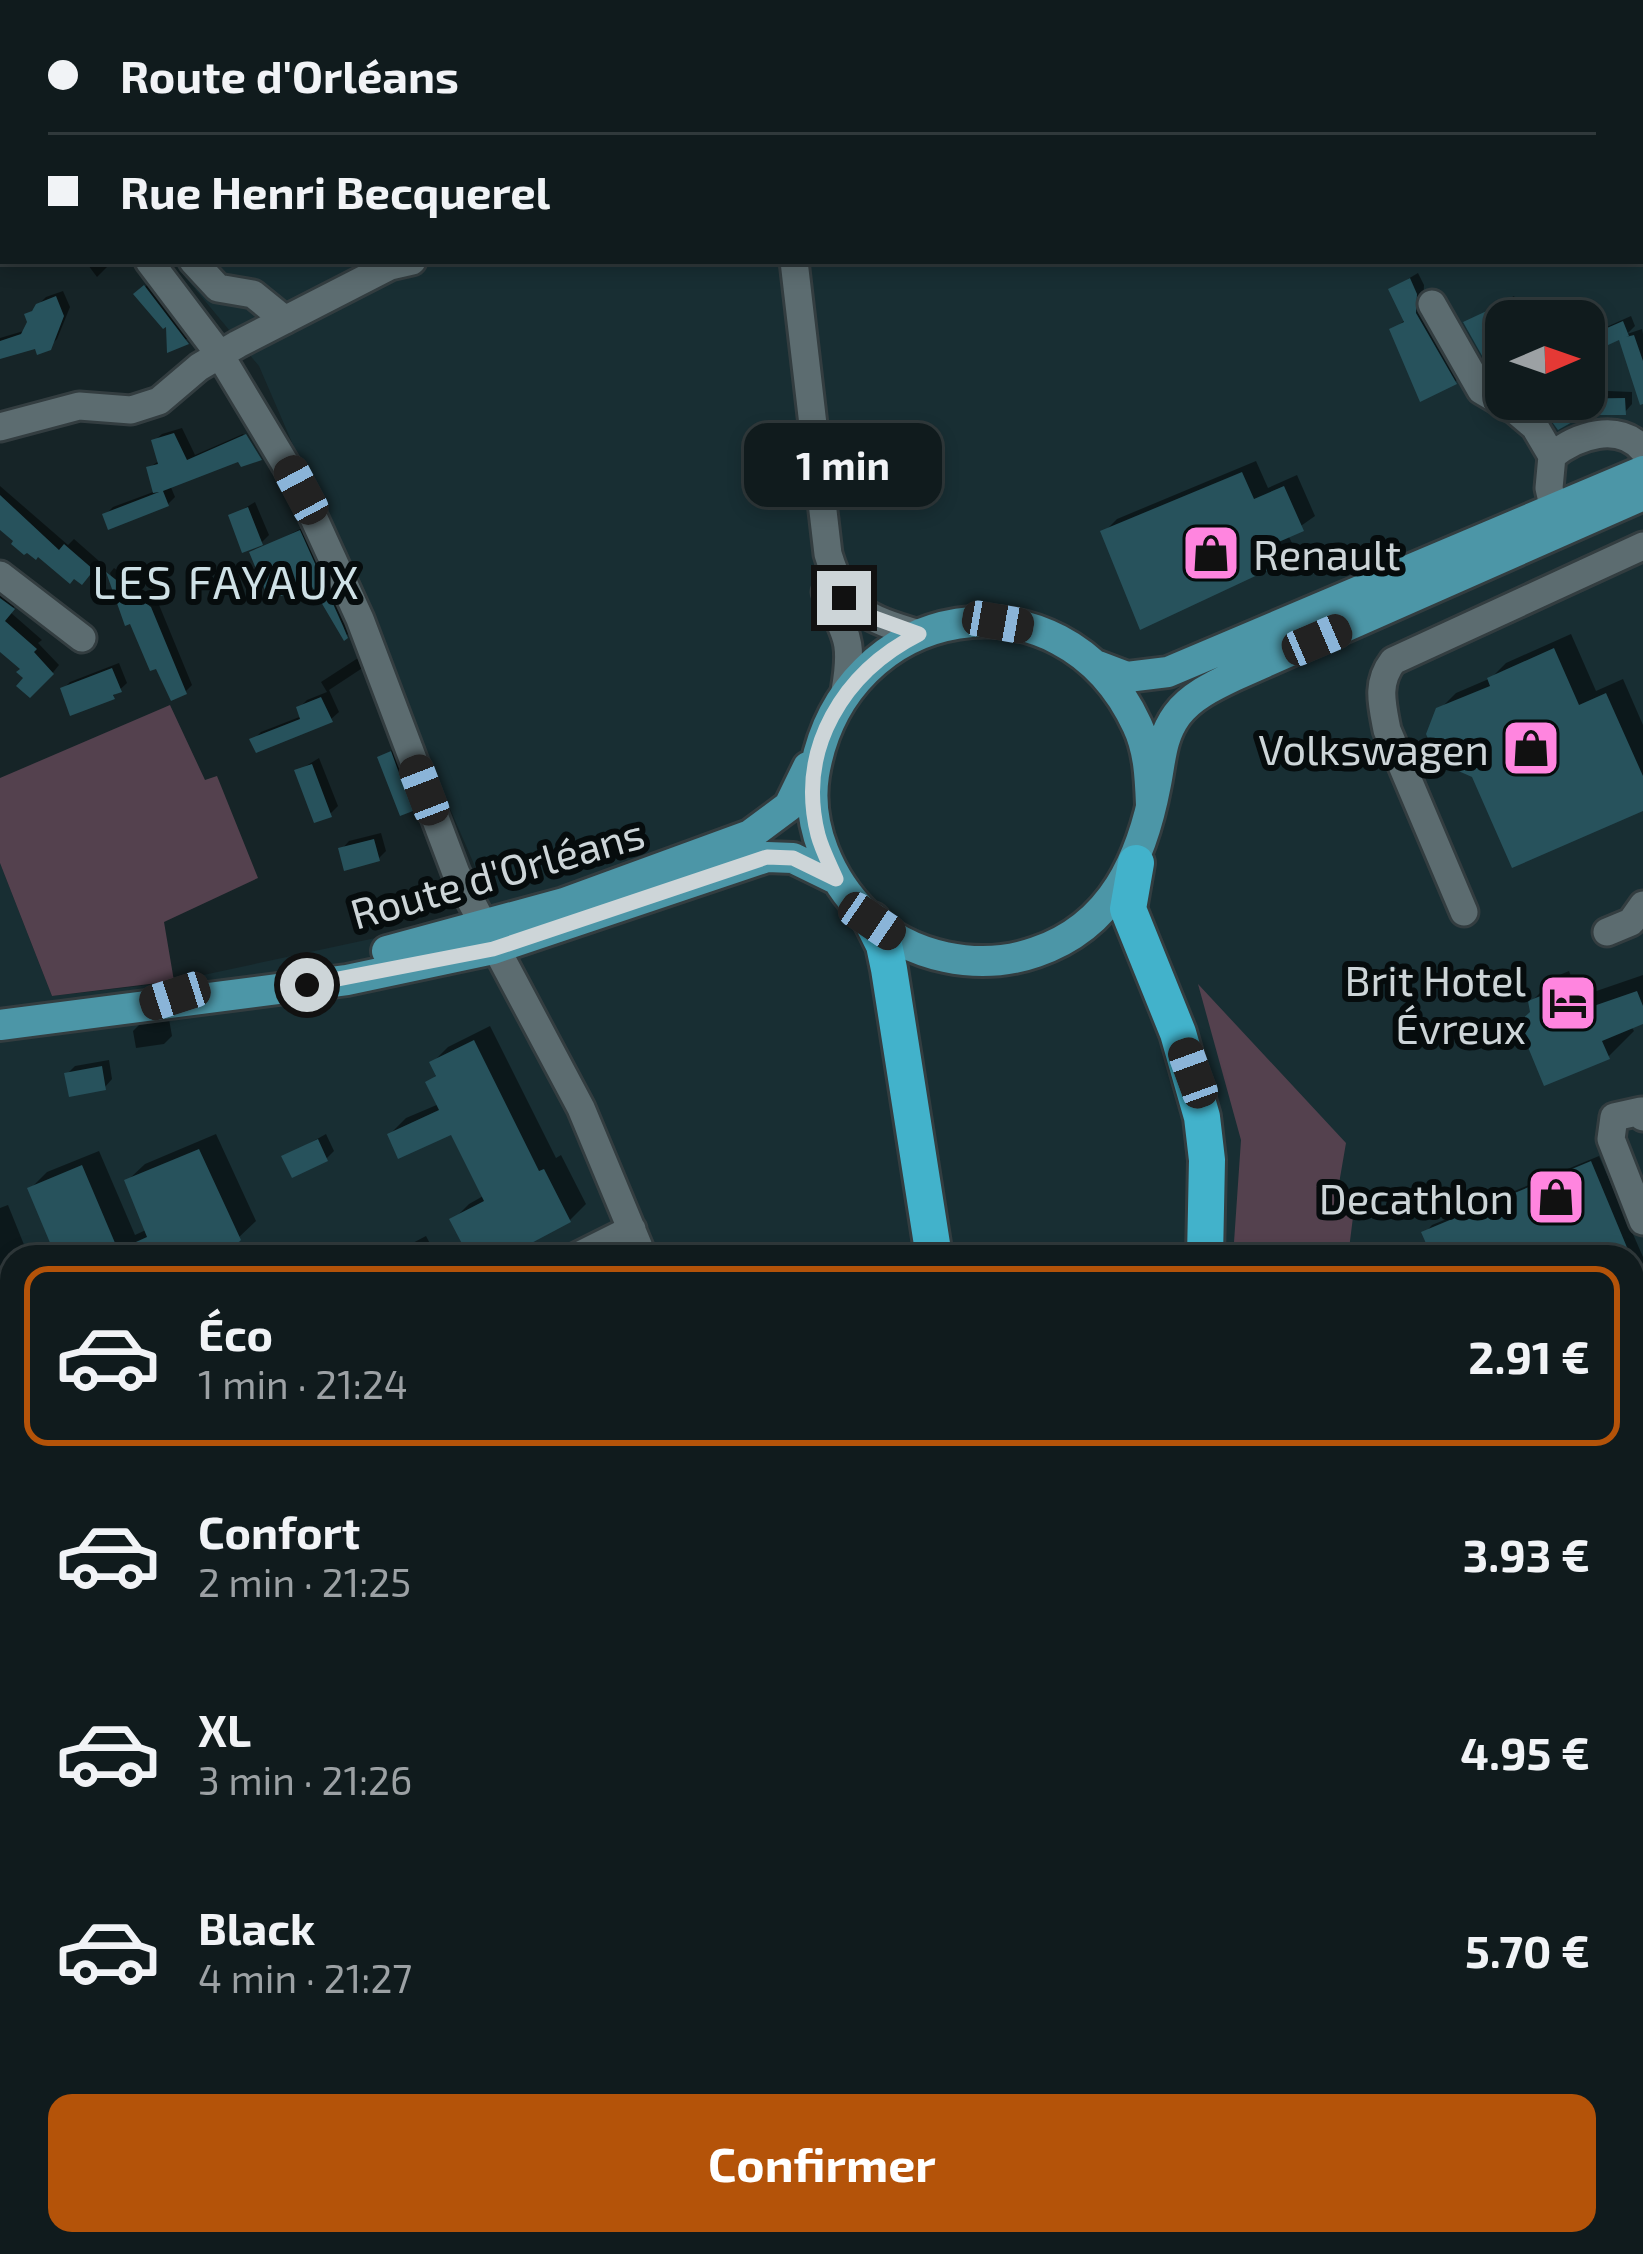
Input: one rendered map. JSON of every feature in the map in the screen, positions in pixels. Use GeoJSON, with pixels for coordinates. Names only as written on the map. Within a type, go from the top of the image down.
{"type":"FeatureCollection","features":[{"type":"Feature","properties":{"kind":"highway"},"geometry":{"type":"LineString","coordinates":[[1136,862],[1128,909],[1193,1073],[1202,1117],[1208,1160],[1205,1245]]}},
{"type":"Feature","properties":{"kind":"highway"},"geometry":{"type":"LineString","coordinates":[[872,921],[889,969],[932,1245]]}},
{"type":"Feature","properties":{"kind":"main road"},"geometry":{"type":"LineString","coordinates":[[1094,665],[1127,677],[1168,672],[1643,471]]}},
{"type":"Feature","properties":{"kind":"main road"},"geometry":{"type":"LineString","coordinates":[[1150,805],[1149,766],[1139,728],[1120,694],[1094,665],[1073,649],[1024,627],[971,622],[919,634],[866,667],[845,691],[820,743],[812,789],[818,836],[836,879],[872,921],[901,941],[967,961],[1035,953],[1067,939],[1118,892],[1136,862],[1150,805],[1159,752],[1182,709],[1213,686],[1643,494]]}},
{"type":"Feature","properties":{"kind":"main road","name":"Route d'Orléans"},"geometry":{"type":"LineString","coordinates":[[488,938],[564,904],[750,835],[789,806],[820,743]]}},
{"type":"Feature","properties":{"kind":"main road","name":"Route d'Orléans"},"geometry":{"type":"LineString","coordinates":[[0,1025],[347,980],[767,857],[793,858],[836,879]]}},
{"type":"Feature","properties":{"kind":"street"},"geometry":{"type":"LineString","coordinates":[[151,264],[220,356],[292,474],[360,619],[456,873],[581,1108],[638,1245]]}},
{"type":"Feature","properties":{"kind":"street"},"geometry":{"type":"LineString","coordinates":[[196,264],[218,288],[253,295],[285,320]]}},
{"type":"Feature","properties":{"kind":"street"},"geometry":{"type":"LineString","coordinates":[[0,427],[79,406],[131,410],[159,401],[199,367],[399,264]]}},
{"type":"Feature","properties":{"kind":"street"},"geometry":{"type":"LineString","coordinates":[[794,264],[828,554],[844,598],[872,617],[919,634]]}},
{"type":"Feature","properties":{"kind":"street"},"geometry":{"type":"LineString","coordinates":[[1432,304],[1481,390],[1534,427],[1552,457],[1549,488],[1554,510]]}},
{"type":"Feature","properties":{"kind":"street"},"geometry":{"type":"LineString","coordinates":[[1552,457],[1586,436],[1617,435],[1636,441],[1643,450]]}},
{"type":"Feature","properties":{"kind":"street"},"geometry":{"type":"LineString","coordinates":[[824,495],[817,515],[817,571],[848,639],[845,691]]}},
{"type":"Feature","properties":{"kind":"street"},"geometry":{"type":"LineString","coordinates":[[1464,912],[1387,730],[1382,675],[1393,661],[1643,546]]}},
{"type":"Feature","properties":{"kind":"street"},"geometry":{"type":"LineString","coordinates":[[0,575],[82,638]]}},
{"type":"Feature","properties":{"kind":"street"},"geometry":{"type":"LineString","coordinates":[[1606,932],[1631,922],[1643,905]]}},
{"type":"Feature","properties":{"kind":"street"},"geometry":{"type":"LineString","coordinates":[[1643,1117],[1640,1111],[1614,1118],[1611,1139],[1643,1221]]}},
{"type":"Feature","properties":{"kind":"street"},"geometry":{"type":"LineString","coordinates":[[599,1245],[632,1228]]}},
{"type":"Feature","properties":{"kind":"shaded area"},"geometry":{"type":"Polygon","coordinates":[[[174,264],[1643,264],[1643,1245],[0,1245],[0,863],[52,996],[166,983],[436,925],[489,899],[259,366],[174,264]]]}},
{"type":"Feature","properties":{"kind":"shaded area"},"geometry":{"type":"Polygon","coordinates":[[[170,705],[205,780],[217,776],[258,878],[164,922],[174,981],[52,996],[0,863],[0,778],[170,705]]]}},
{"type":"Feature","properties":{"kind":"shaded area"},"geometry":{"type":"Polygon","coordinates":[[[1198,984],[1346,1143],[1336,1201],[1353,1217],[1350,1245],[1234,1245],[1241,1140],[1198,984]]]}},
{"type":"Feature","properties":{"kind":"building"},"geometry":{"type":"Polygon","coordinates":[[[1410,278],[1417,294],[1416,313],[1457,384],[1420,402],[1389,329],[1404,322],[1388,289],[1410,278]]]}},
{"type":"Feature","properties":{"kind":"building"},"geometry":{"type":"Polygon","coordinates":[[[144,285],[189,344],[167,353],[166,327],[133,294],[144,285]]]}},
{"type":"Feature","properties":{"kind":"building"},"geometry":{"type":"Polygon","coordinates":[[[56,296],[64,316],[51,350],[37,355],[35,349],[0,359],[0,341],[21,334],[27,322],[24,314],[56,296]]]}},
{"type":"Feature","properties":{"kind":"building"},"geometry":{"type":"Polygon","coordinates":[[[1485,312],[1485,361],[1463,322],[1485,312]]]}},
{"type":"Feature","properties":{"kind":"building"},"geometry":{"type":"Polygon","coordinates":[[[1623,321],[1626,337],[1634,335],[1643,361],[1643,404],[1619,340],[1605,346],[1605,329],[1623,321]]]}},
{"type":"Feature","properties":{"kind":"building"},"geometry":{"type":"Polygon","coordinates":[[[1605,398],[1625,398],[1626,415],[1605,415],[1605,398]]]}},
{"type":"Feature","properties":{"kind":"building"},"geometry":{"type":"Polygon","coordinates":[[[1551,420],[1576,420],[1558,430],[1551,420]]]}},
{"type":"Feature","properties":{"kind":"building"},"geometry":{"type":"Polygon","coordinates":[[[174,433],[187,460],[246,434],[262,460],[241,467],[238,462],[163,491],[169,506],[108,530],[102,514],[159,492],[153,493],[146,467],[158,464],[151,440],[174,433]]]}},
{"type":"Feature","properties":{"kind":"building","name":"Renault"},"geometry":{"type":"Polygon","coordinates":[[[1242,472],[1254,499],[1284,486],[1304,531],[1274,544],[1283,563],[1140,630],[1100,531],[1242,472]]]}},
{"type":"Feature","properties":{"kind":"building"},"geometry":{"type":"Polygon","coordinates":[[[0,495],[59,550],[64,544],[94,570],[82,585],[74,579],[70,584],[38,557],[24,555],[11,544],[0,530],[0,495]]]}},
{"type":"Feature","properties":{"kind":"building"},"geometry":{"type":"Polygon","coordinates":[[[248,507],[263,545],[242,553],[228,515],[248,507]]]}},
{"type":"Feature","properties":{"kind":"building"},"geometry":{"type":"Polygon","coordinates":[[[300,530],[348,638],[344,641],[311,585],[281,596],[277,585],[265,590],[249,552],[300,530]]]}},
{"type":"Feature","properties":{"kind":"building"},"geometry":{"type":"Polygon","coordinates":[[[106,572],[151,607],[187,694],[171,701],[156,669],[150,671],[130,624],[125,626],[106,572]]]}},
{"type":"Feature","properties":{"kind":"building"},"geometry":{"type":"Polygon","coordinates":[[[0,598],[15,609],[5,621],[37,649],[34,652],[54,674],[30,698],[16,686],[23,678],[16,672],[20,669],[0,652],[0,598]]]}},
{"type":"Feature","properties":{"kind":"building","name":"Volkswagen"},"geometry":{"type":"Polygon","coordinates":[[[1554,648],[1579,705],[1606,693],[1643,776],[1643,811],[1512,868],[1472,777],[1438,762],[1426,734],[1436,708],[1490,686],[1487,678],[1554,648]]]}},
{"type":"Feature","properties":{"kind":"building"},"geometry":{"type":"Polygon","coordinates":[[[112,668],[122,692],[70,716],[60,688],[112,668]]]}},
{"type":"Feature","properties":{"kind":"building"},"geometry":{"type":"Polygon","coordinates":[[[321,697],[333,722],[256,753],[249,739],[300,719],[296,707],[321,697]]]}},
{"type":"Feature","properties":{"kind":"building"},"geometry":{"type":"Polygon","coordinates":[[[391,751],[413,811],[400,816],[377,757],[391,751]]]}},
{"type":"Feature","properties":{"kind":"building"},"geometry":{"type":"Polygon","coordinates":[[[312,764],[332,817],[314,823],[294,770],[312,764]]]}},
{"type":"Feature","properties":{"kind":"building"},"geometry":{"type":"Polygon","coordinates":[[[374,839],[380,861],[344,871],[338,848],[374,839]]]}},
{"type":"Feature","properties":{"kind":"building"},"geometry":{"type":"Polygon","coordinates":[[[1637,991],[1643,1024],[1602,1041],[1610,1059],[1544,1086],[1518,1023],[1530,1012],[1528,1001],[1543,995],[1553,1020],[1637,991]]]}},
{"type":"Feature","properties":{"kind":"building"},"geometry":{"type":"Polygon","coordinates":[[[474,1040],[539,1171],[544,1169],[571,1222],[528,1245],[463,1245],[449,1219],[484,1201],[451,1135],[398,1159],[387,1134],[439,1110],[425,1082],[436,1076],[429,1062],[474,1040]]]}},
{"type":"Feature","properties":{"kind":"building"},"geometry":{"type":"Polygon","coordinates":[[[102,1066],[106,1090],[69,1097],[64,1073],[102,1066]]]}},
{"type":"Feature","properties":{"kind":"building"},"geometry":{"type":"Polygon","coordinates":[[[318,1139],[328,1161],[292,1178],[281,1156],[318,1139]]]}},
{"type":"Feature","properties":{"kind":"building"},"geometry":{"type":"Polygon","coordinates":[[[199,1149],[241,1240],[236,1245],[129,1245],[147,1237],[124,1180],[199,1149]]]}},
{"type":"Feature","properties":{"kind":"building","name":"Decathlon"},"geometry":{"type":"Polygon","coordinates":[[[1591,1161],[1626,1245],[1427,1245],[1421,1232],[1591,1161]]]}},
{"type":"Feature","properties":{"kind":"building"},"geometry":{"type":"Polygon","coordinates":[[[82,1165],[116,1245],[51,1245],[27,1188],[82,1165]]]}},
{"type":"Feature","properties":{"kind":"place","name":"Renault"},"geometry":{"type":"Point","coordinates":[1211,553]}},
{"type":"Feature","properties":{"kind":"place","name":"Volkswagen"},"geometry":{"type":"Point","coordinates":[1531,748]}},
{"type":"Feature","properties":{"kind":"place","name":"Brit Hotel Évreux"},"geometry":{"type":"Point","coordinates":[1568,1003]}},
{"type":"Feature","properties":{"kind":"place","name":"Decathlon"},"geometry":{"type":"Point","coordinates":[1556,1197]}},
{"type":"Feature","properties":{"kind":"district","name":"LES FAYAUX"},"geometry":{"type":"Point","coordinates":[227,581]}},
{"type":"Feature","properties":{"kind":"route"},"geometry":{"type":"LineString","coordinates":[[307,985],[493,949],[767,857],[793,858],[836,879],[818,836],[812,789],[820,743],[845,691],[866,667],[919,634],[872,617],[844,598]]}}]}
